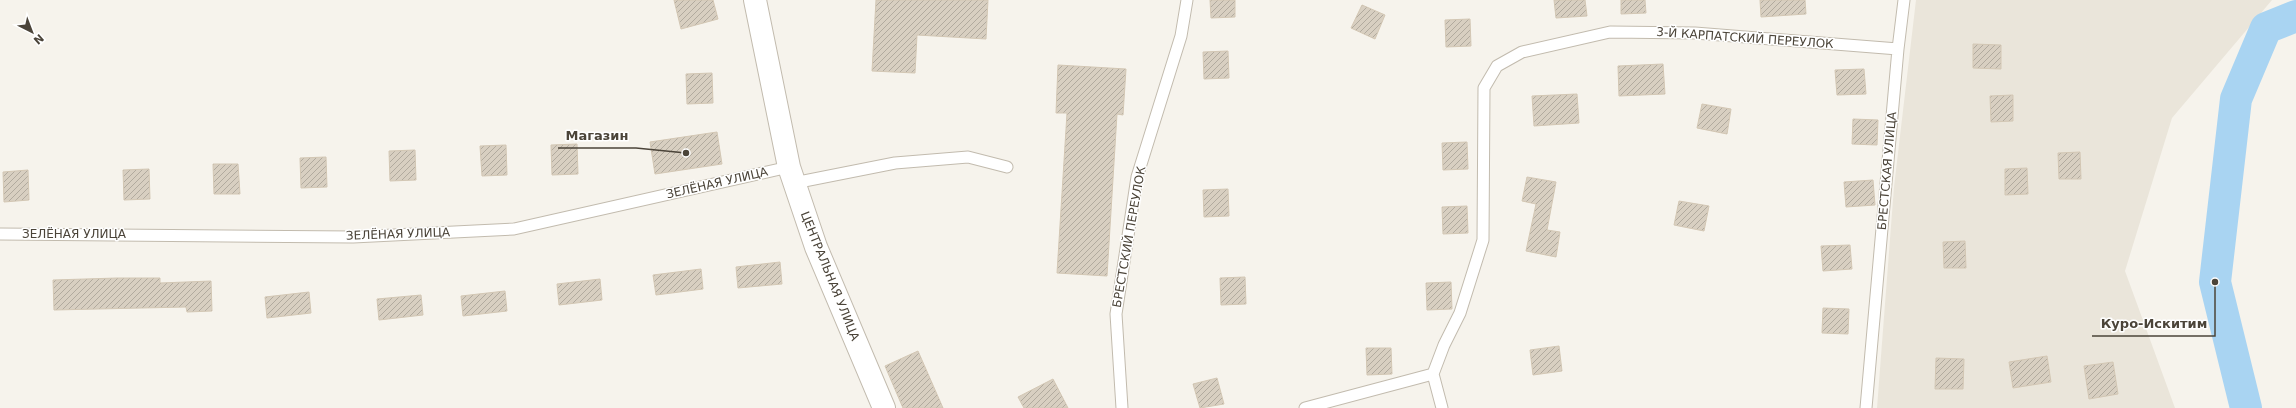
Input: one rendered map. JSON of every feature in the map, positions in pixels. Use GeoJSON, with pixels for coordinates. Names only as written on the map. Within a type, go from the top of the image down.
{"type":"FeatureCollection","features":[{"type":"Feature","properties":{"kind":"street","name":"ЦЕНТРАЛЬНАЯ УЛИЦА"},"geometry":{"type":"LineString","coordinates":[[755,0],[792,175],[816,247],[884,408]]}},
{"type":"Feature","properties":{"kind":"lane","name":"БРЕСТСКИЙ ПЕРЕУЛОК"},"geometry":{"type":"LineString","coordinates":[[1122,408],[1116,314],[1137,176],[1181,36],[1187,0]]}},
{"type":"Feature","properties":{"kind":"lane","name":"БРЕСТСКАЯ УЛИЦА"},"geometry":{"type":"LineString","coordinates":[[1866,408],[1898,49],[1904,0]]}},
{"type":"Feature","properties":{"kind":"lane","name":"3-Й КАРПАТСКИЙ ПЕРЕУЛОК"},"geometry":{"type":"LineString","coordinates":[[1433,374],[1444,345],[1460,313],[1483,240],[1484,88],[1498,66],[1522,52],[1610,32],[1695,33],[1898,49]]}},
{"type":"Feature","properties":{"kind":"lane","name":"ЗЕЛЁНАЯ УЛИЦА"},"geometry":{"type":"LineString","coordinates":[[0,234],[353,237],[514,229],[792,175],[895,163],[968,157],[1007,167]]}},
{"type":"Feature","properties":{"kind":"lane"},"geometry":{"type":"LineString","coordinates":[[1305,408],[1433,374],[1442,408]]}},
{"type":"Feature","properties":{"kind":"shaded area"},"geometry":{"type":"Polygon","coordinates":[[[1916,0],[2272,0],[2172,118],[2125,271],[2175,408],[1877,408],[1894,187],[1916,0]]]}},
{"type":"Feature","properties":{"kind":"building"},"geometry":{"type":"Polygon","coordinates":[[[674,0],[713,0],[718,19],[681,29],[674,0]]]}},
{"type":"Feature","properties":{"kind":"building"},"geometry":{"type":"Polygon","coordinates":[[[876,0],[988,0],[986,39],[917,35],[915,73],[872,71],[876,0]]]}},
{"type":"Feature","properties":{"kind":"building"},"geometry":{"type":"Polygon","coordinates":[[[1210,0],[1235,0],[1235,17],[1211,18],[1210,0]]]}},
{"type":"Feature","properties":{"kind":"building"},"geometry":{"type":"Polygon","coordinates":[[[1554,0],[1585,0],[1587,16],[1556,18],[1554,0]]]}},
{"type":"Feature","properties":{"kind":"building"},"geometry":{"type":"Polygon","coordinates":[[[1621,0],[1645,0],[1646,13],[1621,14],[1621,0]]]}},
{"type":"Feature","properties":{"kind":"building"},"geometry":{"type":"Polygon","coordinates":[[[1760,0],[1805,0],[1806,14],[1761,17],[1760,0]]]}},
{"type":"Feature","properties":{"kind":"building"},"geometry":{"type":"Polygon","coordinates":[[[1362,5],[1385,15],[1375,39],[1351,28],[1362,5]]]}},
{"type":"Feature","properties":{"kind":"building"},"geometry":{"type":"Polygon","coordinates":[[[1470,19],[1471,46],[1446,47],[1445,20],[1470,19]]]}},
{"type":"Feature","properties":{"kind":"building"},"geometry":{"type":"Polygon","coordinates":[[[1973,44],[2001,45],[2001,69],[1973,68],[1973,44]]]}},
{"type":"Feature","properties":{"kind":"building"},"geometry":{"type":"Polygon","coordinates":[[[1228,51],[1229,78],[1204,79],[1203,52],[1228,51]]]}},
{"type":"Feature","properties":{"kind":"building"},"geometry":{"type":"Polygon","coordinates":[[[1663,64],[1665,94],[1619,96],[1618,66],[1663,64]]]}},
{"type":"Feature","properties":{"kind":"building"},"geometry":{"type":"Polygon","coordinates":[[[1058,65],[1126,69],[1123,115],[1117,114],[1107,276],[1057,273],[1067,113],[1056,113],[1058,65]]]}},
{"type":"Feature","properties":{"kind":"building"},"geometry":{"type":"Polygon","coordinates":[[[1864,69],[1866,94],[1837,95],[1835,70],[1864,69]]]}},
{"type":"Feature","properties":{"kind":"building"},"geometry":{"type":"Polygon","coordinates":[[[712,73],[713,103],[687,104],[686,74],[712,73]]]}},
{"type":"Feature","properties":{"kind":"building"},"geometry":{"type":"Polygon","coordinates":[[[1577,94],[1579,123],[1534,126],[1532,96],[1577,94]]]}},
{"type":"Feature","properties":{"kind":"building"},"geometry":{"type":"Polygon","coordinates":[[[2013,95],[2013,121],[1991,122],[1990,96],[2013,95]]]}},
{"type":"Feature","properties":{"kind":"building"},"geometry":{"type":"Polygon","coordinates":[[[1702,104],[1731,109],[1727,134],[1697,128],[1702,104]]]}},
{"type":"Feature","properties":{"kind":"building"},"geometry":{"type":"Polygon","coordinates":[[[1853,119],[1878,120],[1877,145],[1852,144],[1853,119]]]}},
{"type":"Feature","properties":{"kind":"building"},"geometry":{"type":"Polygon","coordinates":[[[717,132],[722,164],[655,174],[650,142],[717,132]]]}},
{"type":"Feature","properties":{"kind":"building"},"geometry":{"type":"Polygon","coordinates":[[[1467,142],[1468,169],[1443,170],[1442,143],[1467,142]]]}},
{"type":"Feature","properties":{"kind":"building"},"geometry":{"type":"Polygon","coordinates":[[[577,144],[578,174],[552,175],[551,145],[577,144]]]}},
{"type":"Feature","properties":{"kind":"building"},"geometry":{"type":"Polygon","coordinates":[[[506,145],[507,175],[482,176],[480,146],[506,145]]]}},
{"type":"Feature","properties":{"kind":"building"},"geometry":{"type":"Polygon","coordinates":[[[415,150],[416,180],[390,181],[389,151],[415,150]]]}},
{"type":"Feature","properties":{"kind":"building"},"geometry":{"type":"Polygon","coordinates":[[[2080,152],[2081,179],[2059,179],[2058,153],[2080,152]]]}},
{"type":"Feature","properties":{"kind":"building"},"geometry":{"type":"Polygon","coordinates":[[[326,157],[327,187],[301,188],[300,158],[326,157]]]}},
{"type":"Feature","properties":{"kind":"building"},"geometry":{"type":"Polygon","coordinates":[[[213,164],[238,164],[240,194],[214,194],[213,164]]]}},
{"type":"Feature","properties":{"kind":"building"},"geometry":{"type":"Polygon","coordinates":[[[2027,168],[2028,194],[2005,195],[2005,169],[2027,168]]]}},
{"type":"Feature","properties":{"kind":"building"},"geometry":{"type":"Polygon","coordinates":[[[149,169],[150,199],[124,200],[123,170],[149,169]]]}},
{"type":"Feature","properties":{"kind":"building"},"geometry":{"type":"Polygon","coordinates":[[[28,170],[29,200],[4,202],[3,172],[28,170]]]}},
{"type":"Feature","properties":{"kind":"building"},"geometry":{"type":"Polygon","coordinates":[[[1527,177],[1556,182],[1547,230],[1560,232],[1556,257],[1526,251],[1536,204],[1522,201],[1527,177]]]}},
{"type":"Feature","properties":{"kind":"building"},"geometry":{"type":"Polygon","coordinates":[[[1873,180],[1875,205],[1846,207],[1844,182],[1873,180]]]}},
{"type":"Feature","properties":{"kind":"building"},"geometry":{"type":"Polygon","coordinates":[[[1228,189],[1229,216],[1204,217],[1203,190],[1228,189]]]}},
{"type":"Feature","properties":{"kind":"building"},"geometry":{"type":"Polygon","coordinates":[[[1679,201],[1709,206],[1704,231],[1674,225],[1679,201]]]}},
{"type":"Feature","properties":{"kind":"building"},"geometry":{"type":"Polygon","coordinates":[[[1467,206],[1468,233],[1443,234],[1442,207],[1467,206]]]}},
{"type":"Feature","properties":{"kind":"building"},"geometry":{"type":"Polygon","coordinates":[[[1965,241],[1966,268],[1944,268],[1943,242],[1965,241]]]}},
{"type":"Feature","properties":{"kind":"building"},"geometry":{"type":"Polygon","coordinates":[[[1850,245],[1852,269],[1823,271],[1821,246],[1850,245]]]}},
{"type":"Feature","properties":{"kind":"building"},"geometry":{"type":"Polygon","coordinates":[[[780,262],[782,284],[738,288],[736,267],[780,262]]]}},
{"type":"Feature","properties":{"kind":"building"},"geometry":{"type":"Polygon","coordinates":[[[701,269],[703,289],[656,295],[653,275],[701,269]]]}},
{"type":"Feature","properties":{"kind":"building"},"geometry":{"type":"Polygon","coordinates":[[[1245,277],[1246,304],[1221,305],[1220,278],[1245,277]]]}},
{"type":"Feature","properties":{"kind":"building"},"geometry":{"type":"Polygon","coordinates":[[[160,278],[160,283],[211,281],[212,311],[187,312],[186,307],[54,310],[53,280],[160,278]]]}},
{"type":"Feature","properties":{"kind":"building"},"geometry":{"type":"Polygon","coordinates":[[[600,279],[602,300],[559,305],[557,284],[600,279]]]}},
{"type":"Feature","properties":{"kind":"building"},"geometry":{"type":"Polygon","coordinates":[[[1451,282],[1452,309],[1427,310],[1426,283],[1451,282]]]}},
{"type":"Feature","properties":{"kind":"building"},"geometry":{"type":"Polygon","coordinates":[[[505,291],[507,311],[463,316],[461,296],[505,291]]]}},
{"type":"Feature","properties":{"kind":"building"},"geometry":{"type":"Polygon","coordinates":[[[309,292],[311,313],[267,318],[265,297],[309,292]]]}},
{"type":"Feature","properties":{"kind":"building"},"geometry":{"type":"Polygon","coordinates":[[[421,295],[423,315],[379,320],[377,299],[421,295]]]}},
{"type":"Feature","properties":{"kind":"building"},"geometry":{"type":"Polygon","coordinates":[[[1823,308],[1849,309],[1848,334],[1822,333],[1823,308]]]}},
{"type":"Feature","properties":{"kind":"building"},"geometry":{"type":"Polygon","coordinates":[[[1559,346],[1562,371],[1533,375],[1530,350],[1559,346]]]}},
{"type":"Feature","properties":{"kind":"building"},"geometry":{"type":"Polygon","coordinates":[[[1366,348],[1391,348],[1392,374],[1367,375],[1366,348]]]}},
{"type":"Feature","properties":{"kind":"building"},"geometry":{"type":"Polygon","coordinates":[[[918,351],[943,408],[903,408],[885,366],[918,351]]]}},
{"type":"Feature","properties":{"kind":"building"},"geometry":{"type":"Polygon","coordinates":[[[2047,356],[2051,382],[2013,388],[2009,362],[2047,356]]]}},
{"type":"Feature","properties":{"kind":"building"},"geometry":{"type":"Polygon","coordinates":[[[1936,358],[1964,359],[1963,389],[1935,389],[1936,358]]]}},
{"type":"Feature","properties":{"kind":"building"},"geometry":{"type":"Polygon","coordinates":[[[2113,362],[2118,394],[2089,399],[2084,366],[2113,362]]]}},
{"type":"Feature","properties":{"kind":"building"},"geometry":{"type":"Polygon","coordinates":[[[1217,378],[1224,404],[1200,408],[1193,384],[1217,378]]]}},
{"type":"Feature","properties":{"kind":"building"},"geometry":{"type":"Polygon","coordinates":[[[1053,379],[1068,408],[1024,408],[1018,397],[1053,379]]]}},
{"type":"Feature","properties":{"kind":"waterway"},"geometry":{"type":"LineString","coordinates":[[2246,408],[2215,282],[2236,99],[2266,28],[2296,16]]}},
{"type":"Feature","properties":{"kind":"place","name":"Магазин"},"geometry":{"type":"Point","coordinates":[686,153]}},
{"type":"Feature","properties":{"kind":"place","name":"Куро-Искитим"},"geometry":{"type":"Point","coordinates":[2215,282]}}]}
